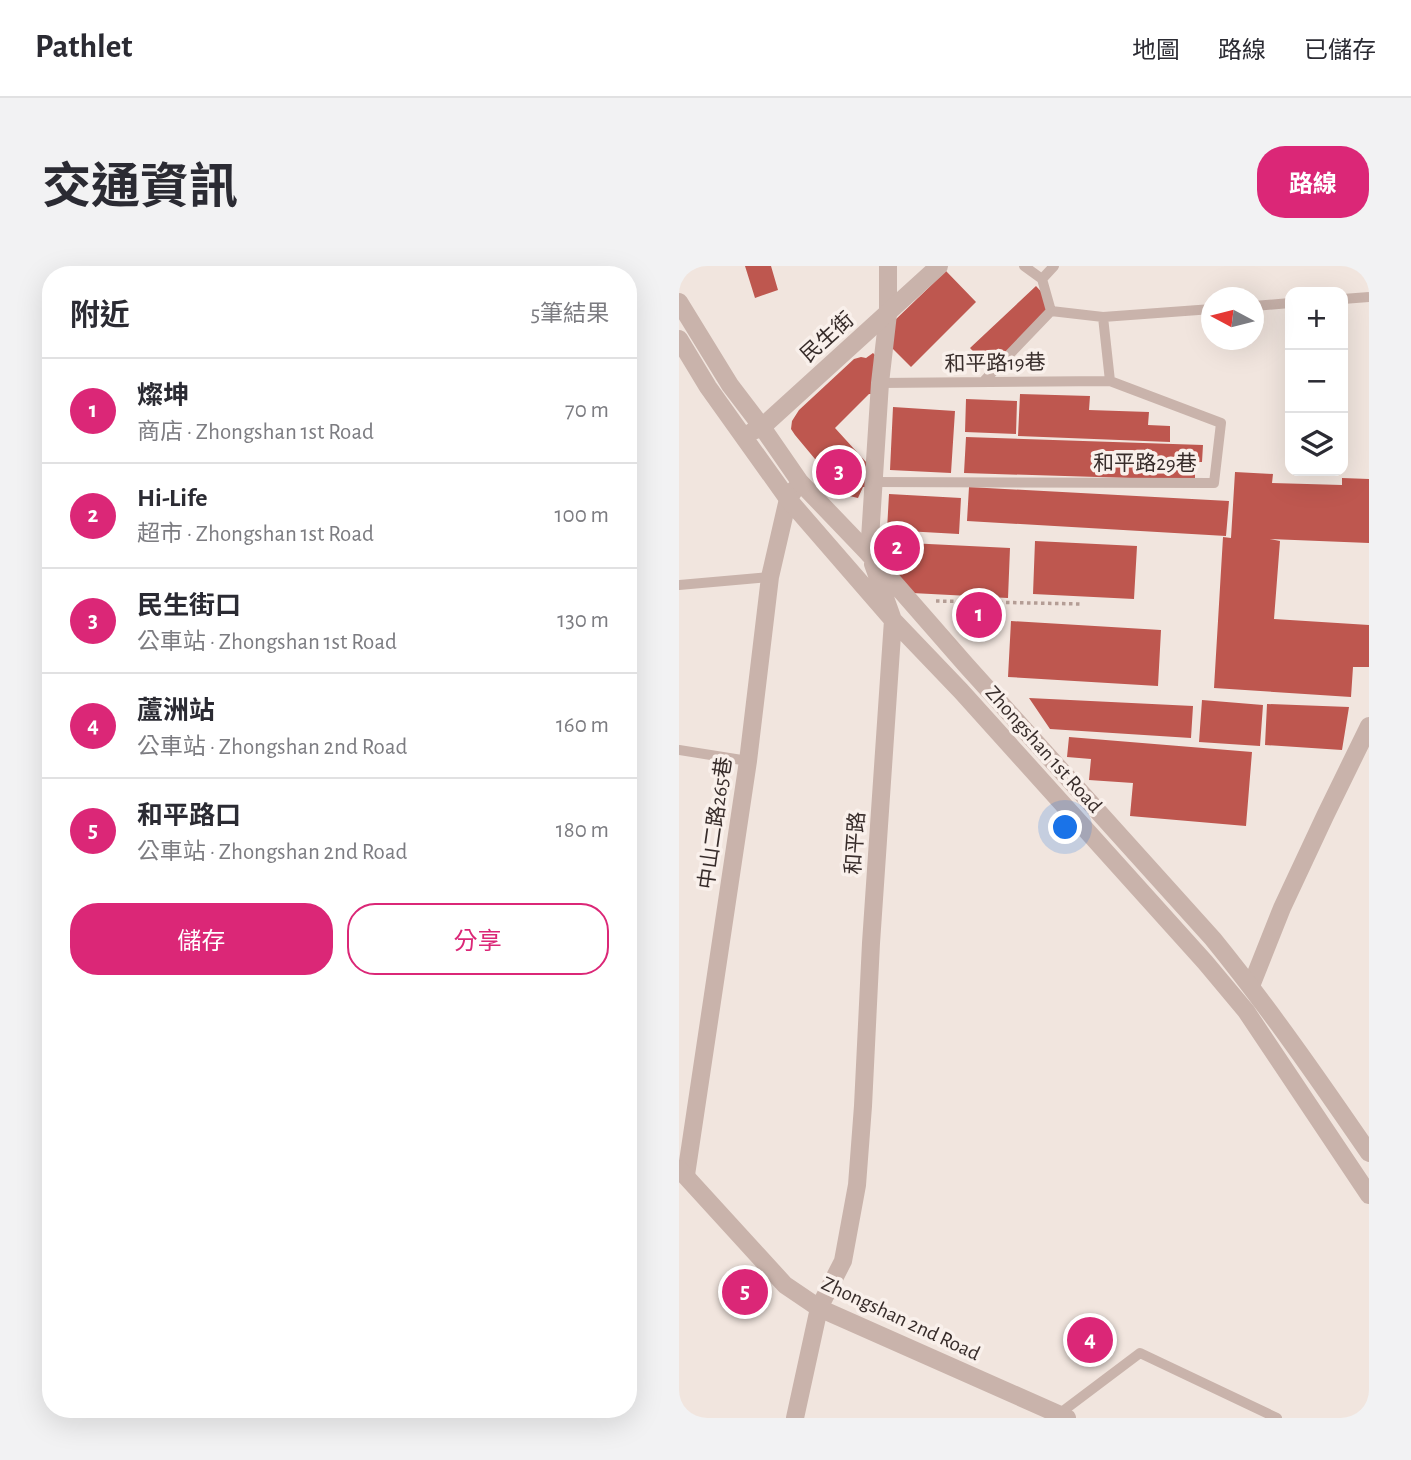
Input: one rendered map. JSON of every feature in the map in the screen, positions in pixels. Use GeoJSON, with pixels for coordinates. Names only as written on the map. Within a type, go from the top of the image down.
{"type":"FeatureCollection","features":[{"type":"Feature","properties":{"kind":"street","name":"和平路"},"geometry":{"type":"LineString","coordinates":[[795,1418],[819,1308],[843,1261],[857,1185],[870,943],[893,620],[869,554],[880,383],[888,314],[888,266]]}},
{"type":"Feature","properties":{"kind":"street","name":"民生街"},"geometry":{"type":"LineString","coordinates":[[742,435],[762,427],[939,266]]}},
{"type":"Feature","properties":{"kind":"street","name":"Zhongshan 1st Road"},"geometry":{"type":"LineString","coordinates":[[679,302],[730,385],[800,482],[869,554],[1213,939],[1318,1077],[1369,1153]]}},
{"type":"Feature","properties":{"kind":"street","name":"Zhongshan 1st Road"},"geometry":{"type":"LineString","coordinates":[[679,339],[708,387],[788,499],[893,620],[979,711],[1246,1011],[1369,1195]]}},
{"type":"Feature","properties":{"kind":"street","name":"中山二路265巷"},"geometry":{"type":"LineString","coordinates":[[682,1172],[748,761],[770,578],[788,499],[800,482]]}},
{"type":"Feature","properties":{"kind":"street"},"geometry":{"type":"LineString","coordinates":[[1251,986],[1287,896],[1369,726]]}},
{"type":"Feature","properties":{"kind":"street","name":"Zhongshan 2nd Road"},"geometry":{"type":"LineString","coordinates":[[682,1172],[785,1285],[819,1308],[1061,1417]]}},
{"type":"Feature","properties":{"kind":"lane"},"geometry":{"type":"LineString","coordinates":[[1024,266],[1042,279],[1051,311]]}},
{"type":"Feature","properties":{"kind":"lane"},"geometry":{"type":"LineString","coordinates":[[1042,279],[1054,266]]}},
{"type":"Feature","properties":{"kind":"lane"},"geometry":{"type":"LineString","coordinates":[[1348,299],[1369,297]]}},
{"type":"Feature","properties":{"kind":"lane"},"geometry":{"type":"LineString","coordinates":[[1264,305],[1285,303]]}},
{"type":"Feature","properties":{"kind":"lane"},"geometry":{"type":"LineString","coordinates":[[1051,311],[1103,317],[1201,310]]}},
{"type":"Feature","properties":{"kind":"lane"},"geometry":{"type":"LineString","coordinates":[[983,382],[1051,311]]}},
{"type":"Feature","properties":{"kind":"lane"},"geometry":{"type":"LineString","coordinates":[[1103,317],[1110,381]]}},
{"type":"Feature","properties":{"kind":"lane","name":"和平路19巷"},"geometry":{"type":"LineString","coordinates":[[880,383],[1110,381]]}},
{"type":"Feature","properties":{"kind":"lane","name":"和平路29巷"},"geometry":{"type":"LineString","coordinates":[[874,482],[1214,483],[1221,423],[1110,381]]}},
{"type":"Feature","properties":{"kind":"lane"},"geometry":{"type":"LineString","coordinates":[[679,586],[770,578]]}},
{"type":"Feature","properties":{"kind":"lane"},"geometry":{"type":"LineString","coordinates":[[679,750],[748,761]]}},
{"type":"Feature","properties":{"kind":"lane"},"geometry":{"type":"LineString","coordinates":[[1061,1417],[1140,1353],[1277,1418]]}},
{"type":"Feature","properties":{"kind":"path"},"geometry":{"type":"LineString","coordinates":[[909,600],[1081,604]]}},
{"type":"Feature","properties":{"kind":"building"},"geometry":{"type":"Polygon","coordinates":[[[745,266],[771,266],[778,290],[755,298],[745,266]]]}},
{"type":"Feature","properties":{"kind":"building"},"geometry":{"type":"Polygon","coordinates":[[[946,271],[976,302],[911,367],[891,347],[892,323],[946,271]]]}},
{"type":"Feature","properties":{"kind":"building"},"geometry":{"type":"Polygon","coordinates":[[[1036,286],[1056,308],[990,369],[970,348],[1036,286]]]}},
{"type":"Feature","properties":{"kind":"building"},"geometry":{"type":"Polygon","coordinates":[[[873,353],[878,358],[877,394],[869,394],[835,428],[866,462],[870,487],[863,487],[858,498],[845,495],[791,429],[792,421],[799,410],[854,359],[866,358],[873,353]]]}},
{"type":"Feature","properties":{"kind":"building"},"geometry":{"type":"Polygon","coordinates":[[[1020,394],[1090,396],[1089,410],[1149,412],[1148,425],[1170,426],[1170,442],[1018,436],[1020,394]]]}},
{"type":"Feature","properties":{"kind":"building"},"geometry":{"type":"Polygon","coordinates":[[[966,399],[1017,401],[1016,434],[965,432],[966,399]]]}},
{"type":"Feature","properties":{"kind":"building"},"geometry":{"type":"Polygon","coordinates":[[[893,407],[955,411],[951,473],[890,470],[893,407]]]}},
{"type":"Feature","properties":{"kind":"building"},"geometry":{"type":"Polygon","coordinates":[[[966,437],[1203,445],[1202,462],[1195,462],[1195,480],[964,473],[966,437]]]}},
{"type":"Feature","properties":{"kind":"building"},"geometry":{"type":"Polygon","coordinates":[[[1235,472],[1273,474],[1272,483],[1342,485],[1342,478],[1369,479],[1369,543],[1270,539],[1280,541],[1274,619],[1369,625],[1369,667],[1353,667],[1351,697],[1214,688],[1223,537],[1231,538],[1235,472]]]}},
{"type":"Feature","properties":{"kind":"building"},"geometry":{"type":"Polygon","coordinates":[[[969,487],[1229,501],[1226,536],[967,521],[969,487]]]}},
{"type":"Feature","properties":{"kind":"building"},"geometry":{"type":"Polygon","coordinates":[[[889,494],[961,498],[959,534],[887,530],[889,494]]]}},
{"type":"Feature","properties":{"kind":"building"},"geometry":{"type":"Polygon","coordinates":[[[1035,541],[1137,546],[1134,599],[1033,594],[1035,541]]]}},
{"type":"Feature","properties":{"kind":"building"},"geometry":{"type":"Polygon","coordinates":[[[888,542],[1010,548],[1008,598],[912,593],[891,567],[888,542]]]}},
{"type":"Feature","properties":{"kind":"building"},"geometry":{"type":"Polygon","coordinates":[[[1011,621],[1161,630],[1158,686],[1008,677],[1011,621]]]}},
{"type":"Feature","properties":{"kind":"building"},"geometry":{"type":"Polygon","coordinates":[[[1029,698],[1193,706],[1191,738],[1050,729],[1029,698]]]}},
{"type":"Feature","properties":{"kind":"building"},"geometry":{"type":"Polygon","coordinates":[[[1202,700],[1263,705],[1260,746],[1199,742],[1202,700]]]}},
{"type":"Feature","properties":{"kind":"building"},"geometry":{"type":"Polygon","coordinates":[[[1267,704],[1349,707],[1342,750],[1265,745],[1267,704]]]}},
{"type":"Feature","properties":{"kind":"building"},"geometry":{"type":"Polygon","coordinates":[[[1069,737],[1252,752],[1246,826],[1130,816],[1133,783],[1089,780],[1091,759],[1067,757],[1069,737]]]}},
{"type":"Feature","properties":{"kind":"place","name":"民生街口"},"geometry":{"type":"Point","coordinates":[839,472]}},
{"type":"Feature","properties":{"kind":"place","name":"Hi-Life"},"geometry":{"type":"Point","coordinates":[897,548]}},
{"type":"Feature","properties":{"kind":"place","name":"燦坤"},"geometry":{"type":"Point","coordinates":[979,615]}},
{"type":"Feature","properties":{"kind":"place","name":"和平路口"},"geometry":{"type":"Point","coordinates":[745,1292]}},
{"type":"Feature","properties":{"kind":"place","name":"蘆洲站"},"geometry":{"type":"Point","coordinates":[1090,1340]}}]}
